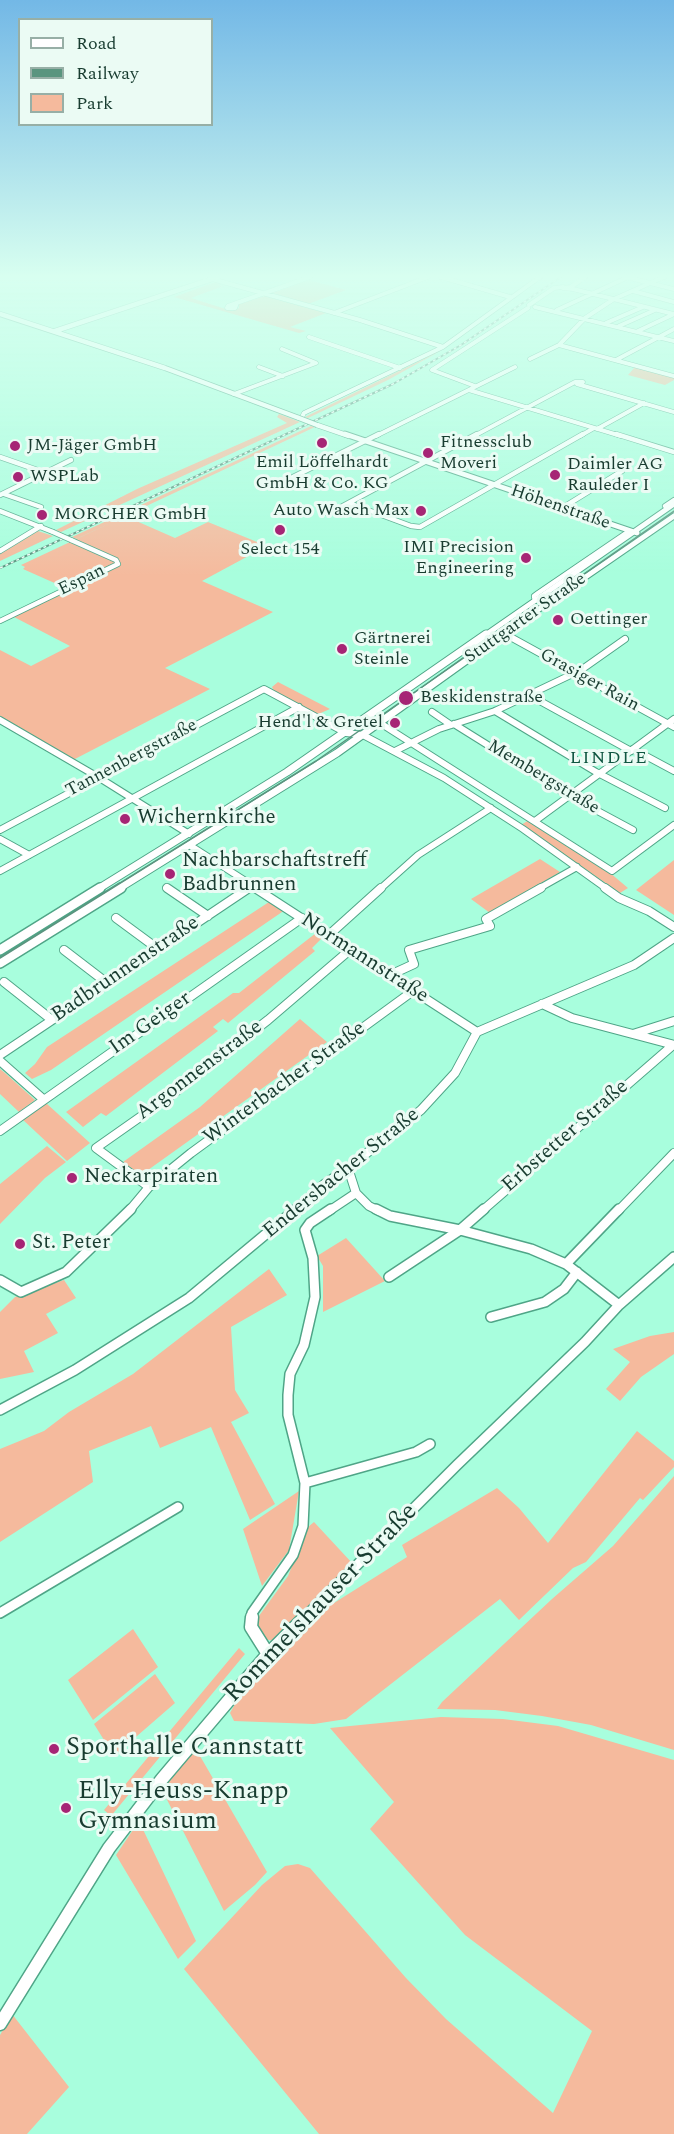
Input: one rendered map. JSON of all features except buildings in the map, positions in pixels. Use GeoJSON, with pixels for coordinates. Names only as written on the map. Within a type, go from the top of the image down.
{"type":"FeatureCollection","features":[{"type":"Feature","properties":{"kind":"main road","name":"Höhenstraße"},"geometry":{"type":"LineString","coordinates":[[185,377],[309,422],[631,532],[636,537],[635,543]]}},
{"type":"Feature","properties":{"kind":"main road"},"geometry":{"type":"LineString","coordinates":[[631,532],[665,506],[674,502]]}},
{"type":"Feature","properties":{"kind":"main road","name":"Stuttgarter Straße"},"geometry":{"type":"LineString","coordinates":[[0,950],[189,834],[346,733],[674,502]]}},
{"type":"Feature","properties":{"kind":"main road","name":"Stuttgarter Straße"},"geometry":{"type":"LineString","coordinates":[[0,963],[348,745],[674,516]]}},
{"type":"Feature","properties":{"kind":"main road"},"geometry":{"type":"LineString","coordinates":[[631,532],[652,532]]}},
{"type":"Feature","properties":{"kind":"main road"},"geometry":{"type":"LineString","coordinates":[[360,723],[357,730],[363,735]]}},
{"type":"Feature","properties":{"kind":"main road"},"geometry":{"type":"LineString","coordinates":[[346,733],[351,737],[348,745]]}},
{"type":"Feature","properties":{"kind":"street"},"geometry":{"type":"LineString","coordinates":[[234,394],[281,377]]}},
{"type":"Feature","properties":{"kind":"street"},"geometry":{"type":"LineString","coordinates":[[317,406],[294,415],[299,417],[382,377]]}},
{"type":"Feature","properties":{"kind":"street"},"geometry":{"type":"LineString","coordinates":[[448,377],[475,386]]}},
{"type":"Feature","properties":{"kind":"street"},"geometry":{"type":"LineString","coordinates":[[272,488],[495,377]]}},
{"type":"Feature","properties":{"kind":"street"},"geometry":{"type":"LineString","coordinates":[[328,514],[572,385],[581,385],[674,411]]}},
{"type":"Feature","properties":{"kind":"street"},"geometry":{"type":"LineString","coordinates":[[469,390],[674,452]]}},
{"type":"Feature","properties":{"kind":"street"},"geometry":{"type":"LineString","coordinates":[[273,409],[295,413],[330,402]]}},
{"type":"Feature","properties":{"kind":"street"},"geometry":{"type":"LineString","coordinates":[[349,503],[411,526],[420,527],[644,403]]}},
{"type":"Feature","properties":{"kind":"street"},"geometry":{"type":"LineString","coordinates":[[0,457],[46,472]]}},
{"type":"Feature","properties":{"kind":"street"},"geometry":{"type":"LineString","coordinates":[[0,462],[7,459]]}},
{"type":"Feature","properties":{"kind":"street"},"geometry":{"type":"LineString","coordinates":[[2,495],[71,460]]}},
{"type":"Feature","properties":{"kind":"street"},"geometry":{"type":"LineString","coordinates":[[562,508],[622,471]]}},
{"type":"Feature","properties":{"kind":"street"},"geometry":{"type":"LineString","coordinates":[[2,495],[41,507]]}},
{"type":"Feature","properties":{"kind":"street"},"geometry":{"type":"LineString","coordinates":[[0,512],[41,526]]}},
{"type":"Feature","properties":{"kind":"street"},"geometry":{"type":"LineString","coordinates":[[0,551],[41,526]]}},
{"type":"Feature","properties":{"kind":"street","name":"Espan"},"geometry":{"type":"LineString","coordinates":[[0,621],[118,564],[116,560],[41,526]]}},
{"type":"Feature","properties":{"kind":"street","name":"Grasiger Rain"},"geometry":{"type":"LineString","coordinates":[[504,634],[674,728]]}},
{"type":"Feature","properties":{"kind":"street"},"geometry":{"type":"LineString","coordinates":[[395,751],[453,725],[495,711],[575,673],[625,639]]}},
{"type":"Feature","properties":{"kind":"street","name":"Tannenbergstraße"},"geometry":{"type":"LineString","coordinates":[[0,830],[264,689],[299,707]]}},
{"type":"Feature","properties":{"kind":"street"},"geometry":{"type":"LineString","coordinates":[[529,695],[674,771]]}},
{"type":"Feature","properties":{"kind":"street"},"geometry":{"type":"LineString","coordinates":[[0,871],[299,707],[346,733],[363,735],[395,751],[491,808],[619,898],[649,911],[674,927]]}},
{"type":"Feature","properties":{"kind":"street"},"geometry":{"type":"LineString","coordinates":[[495,711],[600,774],[665,808]]}},
{"type":"Feature","properties":{"kind":"street","name":"Membergstraße"},"geometry":{"type":"LineString","coordinates":[[432,712],[570,796],[633,830]]}},
{"type":"Feature","properties":{"kind":"street"},"geometry":{"type":"LineString","coordinates":[[536,821],[674,719]]}},
{"type":"Feature","properties":{"kind":"street"},"geometry":{"type":"LineString","coordinates":[[0,720],[134,798],[189,834]]}},
{"type":"Feature","properties":{"kind":"street"},"geometry":{"type":"LineString","coordinates":[[380,723],[612,871],[674,825]]}},
{"type":"Feature","properties":{"kind":"street"},"geometry":{"type":"LineString","coordinates":[[330,934],[376,890],[418,855],[491,808]]}},
{"type":"Feature","properties":{"kind":"street"},"geometry":{"type":"LineString","coordinates":[[0,839],[29,855]]}},
{"type":"Feature","properties":{"kind":"street","name":"Normannstraße"},"geometry":{"type":"LineString","coordinates":[[190,846],[330,934],[477,1032]]}},
{"type":"Feature","properties":{"kind":"street"},"geometry":{"type":"LineString","coordinates":[[390,975],[414,964],[408,950],[490,926],[486,919],[577,867]]}},
{"type":"Feature","properties":{"kind":"street","name":"Badbrunnenstraße"},"geometry":{"type":"LineString","coordinates":[[0,1055],[252,886]]}},
{"type":"Feature","properties":{"kind":"street"},"geometry":{"type":"LineString","coordinates":[[167,888],[208,916]]}},
{"type":"Feature","properties":{"kind":"street"},"geometry":{"type":"LineString","coordinates":[[116,918],[158,949]]}},
{"type":"Feature","properties":{"kind":"street","name":"Im Geiger"},"geometry":{"type":"LineString","coordinates":[[0,1131],[302,918]]}},
{"type":"Feature","properties":{"kind":"street"},"geometry":{"type":"LineString","coordinates":[[477,1032],[634,965],[674,938]]}},
{"type":"Feature","properties":{"kind":"street","name":"Argonnenstraße"},"geometry":{"type":"LineString","coordinates":[[149,1187],[96,1148],[170,1096],[268,1020],[351,949]]}},
{"type":"Feature","properties":{"kind":"street"},"geometry":{"type":"LineString","coordinates":[[64,950],[107,983]]}},
{"type":"Feature","properties":{"kind":"street"},"geometry":{"type":"LineString","coordinates":[[4,982],[52,1020]]}},
{"type":"Feature","properties":{"kind":"street","name":"Winterbacher Straße"},"geometry":{"type":"LineString","coordinates":[[0,1280],[21,1292],[66,1272],[137,1203],[149,1187],[190,1153],[413,991]]}},
{"type":"Feature","properties":{"kind":"street"},"geometry":{"type":"LineString","coordinates":[[542,1004],[572,1018],[673,1045]]}},
{"type":"Feature","properties":{"kind":"street"},"geometry":{"type":"LineString","coordinates":[[631,1034],[674,1021]]}},
{"type":"Feature","properties":{"kind":"street","name":"Endersbacher Straße"},"geometry":{"type":"LineString","coordinates":[[0,1410],[75,1370],[189,1298],[261,1240],[324,1184],[348,1168],[421,1110],[455,1073],[477,1032]]}},
{"type":"Feature","properties":{"kind":"street","name":"Erbstetter Straße"},"geometry":{"type":"LineString","coordinates":[[389,1277],[460,1230],[673,1045]]}},
{"type":"Feature","properties":{"kind":"street"},"geometry":{"type":"LineString","coordinates":[[0,1061],[43,1099]]}},
{"type":"Feature","properties":{"kind":"street"},"geometry":{"type":"LineString","coordinates":[[566,1264],[674,1153]]}},
{"type":"Feature","properties":{"kind":"street"},"geometry":{"type":"LineString","coordinates":[[348,1168],[356,1193],[369,1206],[390,1216],[460,1230],[531,1249],[566,1264],[619,1305]]}},
{"type":"Feature","properties":{"kind":"street"},"geometry":{"type":"LineString","coordinates":[[268,1654],[251,1627],[252,1613],[293,1555],[303,1527],[305,1483],[288,1415],[288,1395],[290,1374],[304,1345],[315,1297],[313,1258],[306,1230],[310,1223],[356,1193]]}},
{"type":"Feature","properties":{"kind":"street","name":"Rommelshauser Straße"},"geometry":{"type":"LineString","coordinates":[[0,2024],[109,1848],[162,1779],[268,1654],[449,1473],[585,1342],[619,1305],[674,1257]]}},
{"type":"Feature","properties":{"kind":"street"},"geometry":{"type":"LineString","coordinates":[[491,1317],[545,1302],[564,1289],[578,1272]]}},
{"type":"Feature","properties":{"kind":"street"},"geometry":{"type":"LineString","coordinates":[[305,1483],[416,1452],[430,1444]]}},
{"type":"Feature","properties":{"kind":"street"},"geometry":{"type":"LineString","coordinates":[[0,1613],[177,1507]]}},
{"type":"Feature","properties":{"kind":"green space"},"geometry":{"type":"Polygon","coordinates":[[[388,377],[394,377],[308,418],[305,417],[388,377]]]}},
{"type":"Feature","properties":{"kind":"green space"},"geometry":{"type":"Polygon","coordinates":[[[634,377],[674,377],[674,380],[665,385],[634,377]]]}},
{"type":"Feature","properties":{"kind":"green space"},"geometry":{"type":"Polygon","coordinates":[[[279,414],[300,422],[61,532],[56,530],[137,489],[287,423],[277,417],[279,414]]]}},
{"type":"Feature","properties":{"kind":"green space"},"geometry":{"type":"Polygon","coordinates":[[[311,426],[315,427],[125,516],[175,538],[208,522],[267,546],[202,581],[273,612],[165,668],[210,689],[73,760],[0,717],[0,650],[31,666],[70,646],[14,617],[68,589],[23,569],[25,567],[21,565],[119,519],[76,539],[72,537],[311,426]]]}},
{"type":"Feature","properties":{"kind":"green space"},"geometry":{"type":"Polygon","coordinates":[[[38,531],[53,536],[0,561],[0,554],[38,531]]]}},
{"type":"Feature","properties":{"kind":"green space"},"geometry":{"type":"Polygon","coordinates":[[[278,682],[330,709],[316,715],[274,691],[272,687],[278,682]]]}},
{"type":"Feature","properties":{"kind":"green space"},"geometry":{"type":"Polygon","coordinates":[[[529,820],[603,867],[628,888],[620,893],[521,825],[529,820]]]}},
{"type":"Feature","properties":{"kind":"green space"},"geometry":{"type":"Polygon","coordinates":[[[540,859],[560,872],[490,913],[471,899],[540,859]]]}},
{"type":"Feature","properties":{"kind":"green space"},"geometry":{"type":"Polygon","coordinates":[[[674,860],[674,915],[636,890],[674,860]]]}},
{"type":"Feature","properties":{"kind":"green space"},"geometry":{"type":"Polygon","coordinates":[[[269,902],[285,910],[51,1070],[32,1079],[25,1073],[35,1064],[47,1047],[269,902]]]}},
{"type":"Feature","properties":{"kind":"green space"},"geometry":{"type":"Polygon","coordinates":[[[316,933],[323,937],[312,948],[315,951],[228,1023],[223,1019],[213,1027],[218,1031],[106,1116],[101,1113],[83,1127],[66,1112],[233,993],[239,993],[316,933]]]}},
{"type":"Feature","properties":{"kind":"green space"},"geometry":{"type":"Polygon","coordinates":[[[300,1019],[327,1042],[141,1175],[123,1162],[200,1107],[300,1019]]]}},
{"type":"Feature","properties":{"kind":"green space"},"geometry":{"type":"Polygon","coordinates":[[[0,1069],[35,1100],[19,1112],[0,1094],[0,1069]]]}},
{"type":"Feature","properties":{"kind":"green space"},"geometry":{"type":"Polygon","coordinates":[[[46,1103],[90,1143],[67,1161],[22,1119],[46,1103]]]}},
{"type":"Feature","properties":{"kind":"green space"},"geometry":{"type":"Polygon","coordinates":[[[47,1146],[66,1162],[45,1178],[0,1224],[0,1184],[47,1146]]]}},
{"type":"Feature","properties":{"kind":"green space"},"geometry":{"type":"Polygon","coordinates":[[[346,1238],[385,1281],[323,1312],[323,1266],[317,1256],[346,1238]]]}},
{"type":"Feature","properties":{"kind":"green space"},"geometry":{"type":"Polygon","coordinates":[[[269,1269],[287,1295],[231,1327],[235,1390],[249,1413],[231,1422],[275,1504],[250,1520],[211,1427],[160,1448],[151,1426],[89,1451],[93,1482],[0,1542],[0,1449],[44,1431],[69,1412],[133,1374],[269,1269]]]}},
{"type":"Feature","properties":{"kind":"green space"},"geometry":{"type":"Polygon","coordinates":[[[64,1280],[76,1298],[46,1314],[58,1333],[24,1351],[34,1372],[0,1379],[0,1312],[15,1297],[64,1280]]]}},
{"type":"Feature","properties":{"kind":"green space"},"geometry":{"type":"Polygon","coordinates":[[[674,1332],[674,1354],[641,1377],[620,1401],[606,1389],[630,1362],[613,1349],[650,1336],[674,1332]]]}},
{"type":"Feature","properties":{"kind":"green space"},"geometry":{"type":"Polygon","coordinates":[[[637,1431],[674,1461],[674,1467],[643,1500],[640,1498],[586,1562],[573,1568],[519,1620],[500,1599],[346,1719],[314,1724],[234,1721],[230,1713],[235,1704],[283,1650],[332,1599],[334,1603],[407,1557],[402,1545],[497,1488],[519,1508],[548,1543],[637,1431]]]}},
{"type":"Feature","properties":{"kind":"green space"},"geometry":{"type":"Polygon","coordinates":[[[674,1476],[674,1750],[591,1725],[542,1716],[495,1710],[437,1709],[552,1599],[613,1546],[674,1476]]]}},
{"type":"Feature","properties":{"kind":"green space"},"geometry":{"type":"Polygon","coordinates":[[[299,1491],[289,1550],[262,1586],[243,1529],[299,1491]]]}},
{"type":"Feature","properties":{"kind":"green space"},"geometry":{"type":"Polygon","coordinates":[[[314,1522],[353,1564],[274,1641],[264,1639],[256,1620],[288,1576],[308,1527],[314,1522]]]}},
{"type":"Feature","properties":{"kind":"green space"},"geometry":{"type":"Polygon","coordinates":[[[133,1629],[158,1667],[93,1720],[68,1680],[133,1629]]]}},
{"type":"Feature","properties":{"kind":"green space"},"geometry":{"type":"Polygon","coordinates":[[[239,1648],[245,1654],[111,1816],[104,1810],[239,1648]]]}},
{"type":"Feature","properties":{"kind":"green space"},"geometry":{"type":"Polygon","coordinates":[[[155,1674],[175,1703],[114,1756],[94,1724],[155,1674]]]}},
{"type":"Feature","properties":{"kind":"green space"},"geometry":{"type":"Polygon","coordinates":[[[441,1717],[503,1719],[558,1726],[674,1760],[674,2134],[319,2134],[184,1969],[262,1885],[285,1866],[298,1864],[310,1868],[406,1978],[446,2019],[553,2113],[592,2031],[465,1935],[370,1829],[394,1802],[330,1728],[441,1717]]]}},
{"type":"Feature","properties":{"kind":"green space"},"geometry":{"type":"Polygon","coordinates":[[[196,1749],[267,1872],[224,1911],[162,1790],[196,1749]]]}},
{"type":"Feature","properties":{"kind":"green space"},"geometry":{"type":"Polygon","coordinates":[[[139,1821],[196,1941],[178,1959],[116,1855],[139,1821]]]}},
{"type":"Feature","properties":{"kind":"green space"},"geometry":{"type":"Polygon","coordinates":[[[12,2014],[69,2087],[27,2134],[0,2134],[0,2035],[12,2014]]]}},
{"type":"Feature","properties":{"kind":"tram line"},"geometry":{"type":"LineString","coordinates":[[0,958],[316,761],[674,511]]}},
{"type":"Feature","properties":{"kind":"railway"},"geometry":{"type":"LineString","coordinates":[[0,568],[406,377]]}},
{"type":"Feature","properties":{"kind":"place","name":"Emil Löffelhardt GmbH & Co. KG"},"geometry":{"type":"Point","coordinates":[322,443]}},
{"type":"Feature","properties":{"kind":"place","name":"JM-Jäger GmbH"},"geometry":{"type":"Point","coordinates":[15,446]}},
{"type":"Feature","properties":{"kind":"place","name":"Fitnessclub Moveri"},"geometry":{"type":"Point","coordinates":[428,453]}},
{"type":"Feature","properties":{"kind":"place","name":"Daimler AG Rauleder I"},"geometry":{"type":"Point","coordinates":[555,475]}},
{"type":"Feature","properties":{"kind":"place","name":"WSPLab"},"geometry":{"type":"Point","coordinates":[18,477]}},
{"type":"Feature","properties":{"kind":"place","name":"Auto Wasch Max"},"geometry":{"type":"Point","coordinates":[421,511]}},
{"type":"Feature","properties":{"kind":"place","name":"MORCHER GmbH"},"geometry":{"type":"Point","coordinates":[42,515]}},
{"type":"Feature","properties":{"kind":"place","name":"Select 154"},"geometry":{"type":"Point","coordinates":[280,530]}},
{"type":"Feature","properties":{"kind":"place","name":"IMI Precision Engineering"},"geometry":{"type":"Point","coordinates":[526,558]}},
{"type":"Feature","properties":{"kind":"place","name":"Oettinger"},"geometry":{"type":"Point","coordinates":[558,620]}},
{"type":"Feature","properties":{"kind":"place","name":"Gärtnerei Steinle"},"geometry":{"type":"Point","coordinates":[342,649]}},
{"type":"Feature","properties":{"kind":"place","name":"Beskidenstraße"},"geometry":{"type":"Point","coordinates":[406,698]}},
{"type":"Feature","properties":{"kind":"place","name":"Hend'l & Gretel"},"geometry":{"type":"Point","coordinates":[395,723]}},
{"type":"Feature","properties":{"kind":"place","name":"Wichernkirche"},"geometry":{"type":"Point","coordinates":[125,819]}},
{"type":"Feature","properties":{"kind":"place","name":"Nachbarschaftstreff Badbrunnen"},"geometry":{"type":"Point","coordinates":[170,874]}},
{"type":"Feature","properties":{"kind":"place","name":"Neckarpiraten"},"geometry":{"type":"Point","coordinates":[72,1178]}},
{"type":"Feature","properties":{"kind":"place","name":"St. Peter"},"geometry":{"type":"Point","coordinates":[20,1244]}},
{"type":"Feature","properties":{"kind":"place","name":"Sporthalle Cannstatt"},"geometry":{"type":"Point","coordinates":[54,1749]}},
{"type":"Feature","properties":{"kind":"place","name":"Elly-Heuss-Knapp Gymnasium"},"geometry":{"type":"Point","coordinates":[66,1808]}},
{"type":"Feature","properties":{"kind":"district","name":"LINDLE"},"geometry":{"type":"Point","coordinates":[609,759]}}]}
